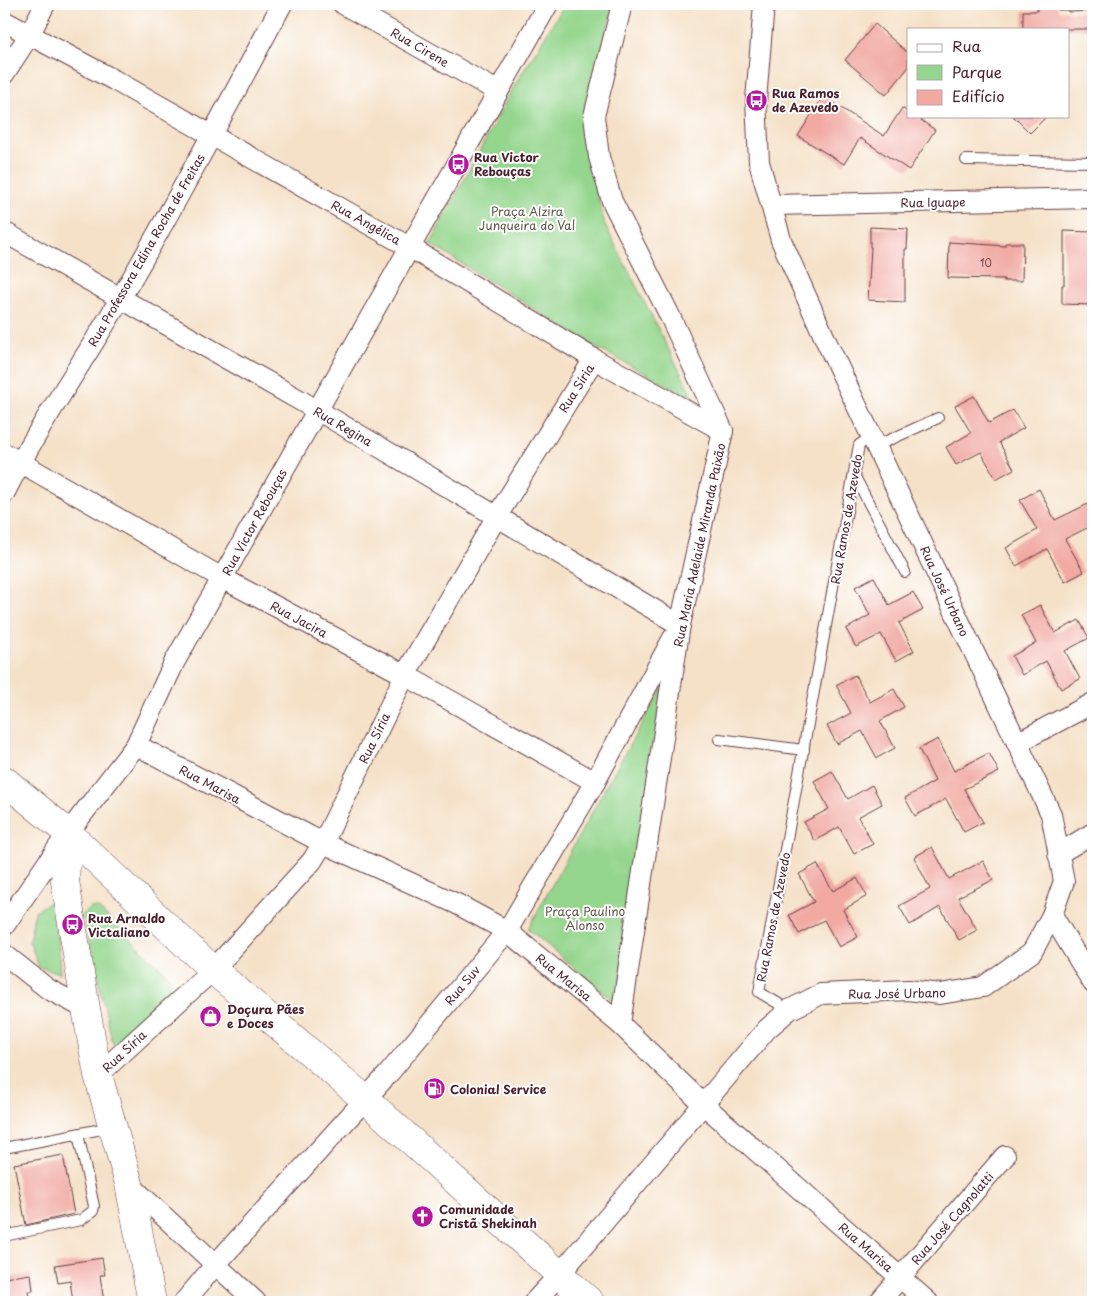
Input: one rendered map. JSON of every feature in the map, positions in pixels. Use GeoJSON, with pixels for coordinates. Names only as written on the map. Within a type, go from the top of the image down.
{"type":"FeatureCollection","features":[{"type":"Feature","properties":{"kind":"street"},"geometry":{"type":"LineString","coordinates":[[4,74],[30,34],[45,4]]}},
{"type":"Feature","properties":{"kind":"street","name":"Rua Professora Edina Rocha de Freitas"},"geometry":{"type":"LineString","coordinates":[[4,494],[12,457],[120,299],[212,136],[282,4]]}},
{"type":"Feature","properties":{"kind":"street","name":"Rua Cirene"},"geometry":{"type":"LineString","coordinates":[[343,4],[497,91]]}},
{"type":"Feature","properties":{"kind":"street","name":"Rua Victor Rebouças"},"geometry":{"type":"LineString","coordinates":[[4,926],[68,834],[136,745],[175,661],[548,4]]}},
{"type":"Feature","properties":{"kind":"street","name":"Rua Maria Adelaide Miranda Paixão"},"geometry":{"type":"LineString","coordinates":[[620,1024],[680,625],[723,431],[668,312],[612,201],[599,157],[594,116],[622,4]]}},
{"type":"Feature","properties":{"kind":"street"},"geometry":{"type":"LineString","coordinates":[[764,4],[756,100],[759,162],[781,240],[827,343],[874,441]]}},
{"type":"Feature","properties":{"kind":"street","name":"Rua Angélica"},"geometry":{"type":"LineString","coordinates":[[4,21],[411,248],[594,359],[723,431]]}},
{"type":"Feature","properties":{"kind":"street","name":"Rua Iguape"},"geometry":{"type":"LineString","coordinates":[[772,205],[1093,198]]}},
{"type":"Feature","properties":{"kind":"street","name":"Rua Regina"},"geometry":{"type":"LineString","coordinates":[[4,232],[317,410],[680,625]]}},
{"type":"Feature","properties":{"kind":"street","name":"Rua Síria"},"geometry":{"type":"LineString","coordinates":[[98,1075],[212,970],[312,862],[404,675],[497,516],[594,359]]}},
{"type":"Feature","properties":{"kind":"street","name":"Rua José Urbano"},"geometry":{"type":"LineString","coordinates":[[534,1302],[767,1029],[788,1010],[821,994],[908,990],[940,994],[982,987],[1032,952],[1052,915],[1064,881],[1051,814],[874,441]]}},
{"type":"Feature","properties":{"kind":"street","name":"Rua Jacira"},"geometry":{"type":"LineString","coordinates":[[12,457],[222,578],[404,675],[595,782]]}},
{"type":"Feature","properties":{"kind":"street","name":"Rua Suv"},"geometry":{"type":"LineString","coordinates":[[184,1302],[215,1264],[366,1100],[507,930],[595,782],[680,625]]}},
{"type":"Feature","properties":{"kind":"street"},"geometry":{"type":"LineString","coordinates":[[1017,743],[1093,702]]}},
{"type":"Feature","properties":{"kind":"street","name":"Rua Marisa"},"geometry":{"type":"LineString","coordinates":[[136,745],[323,843],[457,904],[507,930],[620,1024],[703,1104],[928,1302]]}},
{"type":"Feature","properties":{"kind":"street"},"geometry":{"type":"LineString","coordinates":[[4,780],[68,834],[212,970],[366,1100],[590,1302]]}},
{"type":"Feature","properties":{"kind":"street"},"geometry":{"type":"LineString","coordinates":[[1058,854],[1093,833]]}},
{"type":"Feature","properties":{"kind":"street"},"geometry":{"type":"LineString","coordinates":[[68,834],[65,881],[86,1009],[98,1075],[129,1184],[152,1302]]}},
{"type":"Feature","properties":{"kind":"street"},"geometry":{"type":"LineString","coordinates":[[1052,915],[1093,983]]}},
{"type":"Feature","properties":{"kind":"street"},"geometry":{"type":"LineString","coordinates":[[4,954],[48,989],[86,1009]]}},
{"type":"Feature","properties":{"kind":"street","name":"Rua José Cagnolatti"},"geometry":{"type":"LineString","coordinates":[[879,1302],[1005,1156]]}},
{"type":"Feature","properties":{"kind":"street"},"geometry":{"type":"LineString","coordinates":[[129,1184],[256,1302]]}},
{"type":"Feature","properties":{"kind":"lane"},"geometry":{"type":"LineString","coordinates":[[966,160],[1093,162]]}},
{"type":"Feature","properties":{"kind":"lane"},"geometry":{"type":"LineString","coordinates":[[874,441],[938,418]]}},
{"type":"Feature","properties":{"kind":"lane","name":"Rua Ramos de Azevedo"},"geometry":{"type":"LineString","coordinates":[[788,1010],[759,992],[859,445],[874,441]]}},
{"type":"Feature","properties":{"kind":"lane"},"geometry":{"type":"LineString","coordinates":[[854,475],[904,572]]}},
{"type":"Feature","properties":{"kind":"lane"},"geometry":{"type":"LineString","coordinates":[[719,740],[804,750]]}},
{"type":"Feature","properties":{"kind":"lane"},"geometry":{"type":"LineString","coordinates":[[4,1148],[113,1126]]}},
{"type":"Feature","properties":{"kind":"lane"},"geometry":{"type":"LineString","coordinates":[[4,1236],[81,1220],[93,1211],[94,1206],[78,1134]]}},
{"type":"Feature","properties":{"kind":"green space","name":"Praça Alzira Junqueira do Val"},"geometry":{"type":"Polygon","coordinates":[[[565,4],[614,4],[584,112],[590,168],[605,225],[694,399],[595,347],[430,244],[513,88],[565,4]]]}},
{"type":"Feature","properties":{"kind":"green space","name":"Praça Paulino Alonso"},"geometry":{"type":"Polygon","coordinates":[[[666,682],[617,1004],[528,929],[610,779],[666,682]]]}},
{"type":"Feature","properties":{"kind":"green space"},"geometry":{"type":"Polygon","coordinates":[[[55,899],[60,973],[39,967],[29,941],[35,911],[55,899]]]}},
{"type":"Feature","properties":{"kind":"green space"},"geometry":{"type":"Polygon","coordinates":[[[90,908],[98,908],[169,976],[172,988],[118,1046],[113,1044],[83,915],[90,908]]]}},
{"type":"Feature","properties":{"kind":"building"},"geometry":{"type":"Polygon","coordinates":[[[1037,4],[1057,4],[1058,10],[1068,10],[1068,12],[1093,11],[1093,29],[1023,28],[1023,11],[1037,11],[1037,4]]]}},
{"type":"Feature","properties":{"kind":"building"},"geometry":{"type":"Polygon","coordinates":[[[875,24],[907,52],[907,69],[886,95],[845,60],[875,24]]]}},
{"type":"Feature","properties":{"kind":"building"},"geometry":{"type":"Polygon","coordinates":[[[823,96],[884,136],[902,108],[907,111],[907,118],[918,118],[935,130],[909,170],[860,138],[844,164],[798,136],[823,96]]]}},
{"type":"Feature","properties":{"kind":"building"},"geometry":{"type":"Polygon","coordinates":[[[1015,118],[1045,118],[1030,133],[1015,118]]]}},
{"type":"Feature","properties":{"kind":"building"},"geometry":{"type":"Polygon","coordinates":[[[870,227],[908,229],[907,249],[905,249],[905,302],[868,300],[871,247],[870,227]]]}},
{"type":"Feature","properties":{"kind":"building"},"geometry":{"type":"Polygon","coordinates":[[[1064,231],[1093,232],[1093,305],[1062,304],[1064,231]]]}},
{"type":"Feature","properties":{"kind":"building"},"geometry":{"type":"Polygon","coordinates":[[[949,242],[1005,246],[1005,243],[1023,243],[1022,281],[948,278],[949,242]]]}},
{"type":"Feature","properties":{"kind":"building"},"geometry":{"type":"Polygon","coordinates":[[[974,396],[989,423],[1013,410],[1024,428],[999,442],[1014,469],[996,479],[981,452],[956,465],[946,447],[971,433],[955,406],[974,396]]]}},
{"type":"Feature","properties":{"kind":"building"},"geometry":{"type":"Polygon","coordinates":[[[1039,489],[1055,520],[1090,503],[1093,510],[1093,525],[1065,539],[1084,572],[1065,582],[1047,549],[1016,566],[1006,548],[1037,530],[1020,500],[1039,489]]]}},
{"type":"Feature","properties":{"kind":"building"},"geometry":{"type":"Polygon","coordinates":[[[874,577],[889,605],[913,592],[923,610],[899,623],[914,651],[896,661],[881,634],[856,647],[846,629],[870,615],[855,587],[874,577]]]}},
{"type":"Feature","properties":{"kind":"building"},"geometry":{"type":"Polygon","coordinates":[[[1040,605],[1055,633],[1079,620],[1089,638],[1065,651],[1080,679],[1061,689],[1046,661],[1022,675],[1012,656],[1036,643],[1021,615],[1040,605]]]}},
{"type":"Feature","properties":{"kind":"building"},"geometry":{"type":"Polygon","coordinates":[[[855,675],[870,702],[894,689],[904,707],[880,721],[895,748],[877,758],[862,731],[837,744],[827,726],[851,713],[836,685],[855,675]]]}},
{"type":"Feature","properties":{"kind":"building"},"geometry":{"type":"Polygon","coordinates":[[[938,739],[954,771],[989,753],[999,772],[964,789],[983,822],[964,832],[946,799],[915,816],[905,798],[935,781],[919,749],[938,739]]]}},
{"type":"Feature","properties":{"kind":"building"},"geometry":{"type":"Polygon","coordinates":[[[832,771],[848,799],[872,785],[882,804],[858,817],[873,844],[854,854],[839,827],[815,841],[804,822],[829,809],[814,781],[832,771]]]}},
{"type":"Feature","properties":{"kind":"building"},"geometry":{"type":"Polygon","coordinates":[[[932,847],[949,879],[983,861],[993,880],[958,897],[977,930],[959,940],[940,907],[910,925],[899,906],[930,889],[914,857],[932,847]]]}},
{"type":"Feature","properties":{"kind":"building"},"geometry":{"type":"Polygon","coordinates":[[[817,864],[833,891],[857,878],[867,896],[843,910],[858,937],[839,947],[824,920],[799,934],[789,915],[814,902],[799,874],[817,864]]]}},
{"type":"Feature","properties":{"kind":"building"},"geometry":{"type":"Polygon","coordinates":[[[63,1155],[74,1214],[26,1225],[14,1164],[63,1155]]]}},
{"type":"Feature","properties":{"kind":"building"},"geometry":{"type":"Polygon","coordinates":[[[102,1258],[105,1275],[100,1275],[104,1302],[73,1302],[70,1281],[58,1283],[55,1265],[102,1258]]]}},
{"type":"Feature","properties":{"kind":"building"},"geometry":{"type":"Polygon","coordinates":[[[31,1274],[33,1291],[28,1291],[30,1302],[4,1302],[4,1278],[31,1274]]]}},
{"type":"Feature","properties":{"kind":"place","name":"Rua Ramos de Azevedo"},"geometry":{"type":"Point","coordinates":[756,100]}},
{"type":"Feature","properties":{"kind":"place","name":"Rua Victor Rebouças"},"geometry":{"type":"Point","coordinates":[458,164]}},
{"type":"Feature","properties":{"kind":"place","name":"Rua Arnaldo Victaliano"},"geometry":{"type":"Point","coordinates":[72,925]}},
{"type":"Feature","properties":{"kind":"place","name":"Doçura Pães e Doces"},"geometry":{"type":"Point","coordinates":[211,1016]}},
{"type":"Feature","properties":{"kind":"place","name":"Colonial Service"},"geometry":{"type":"Point","coordinates":[434,1089]}},
{"type":"Feature","properties":{"kind":"place","name":"Comunidade Cristã Shekinah"},"geometry":{"type":"Point","coordinates":[423,1216]}}]}
